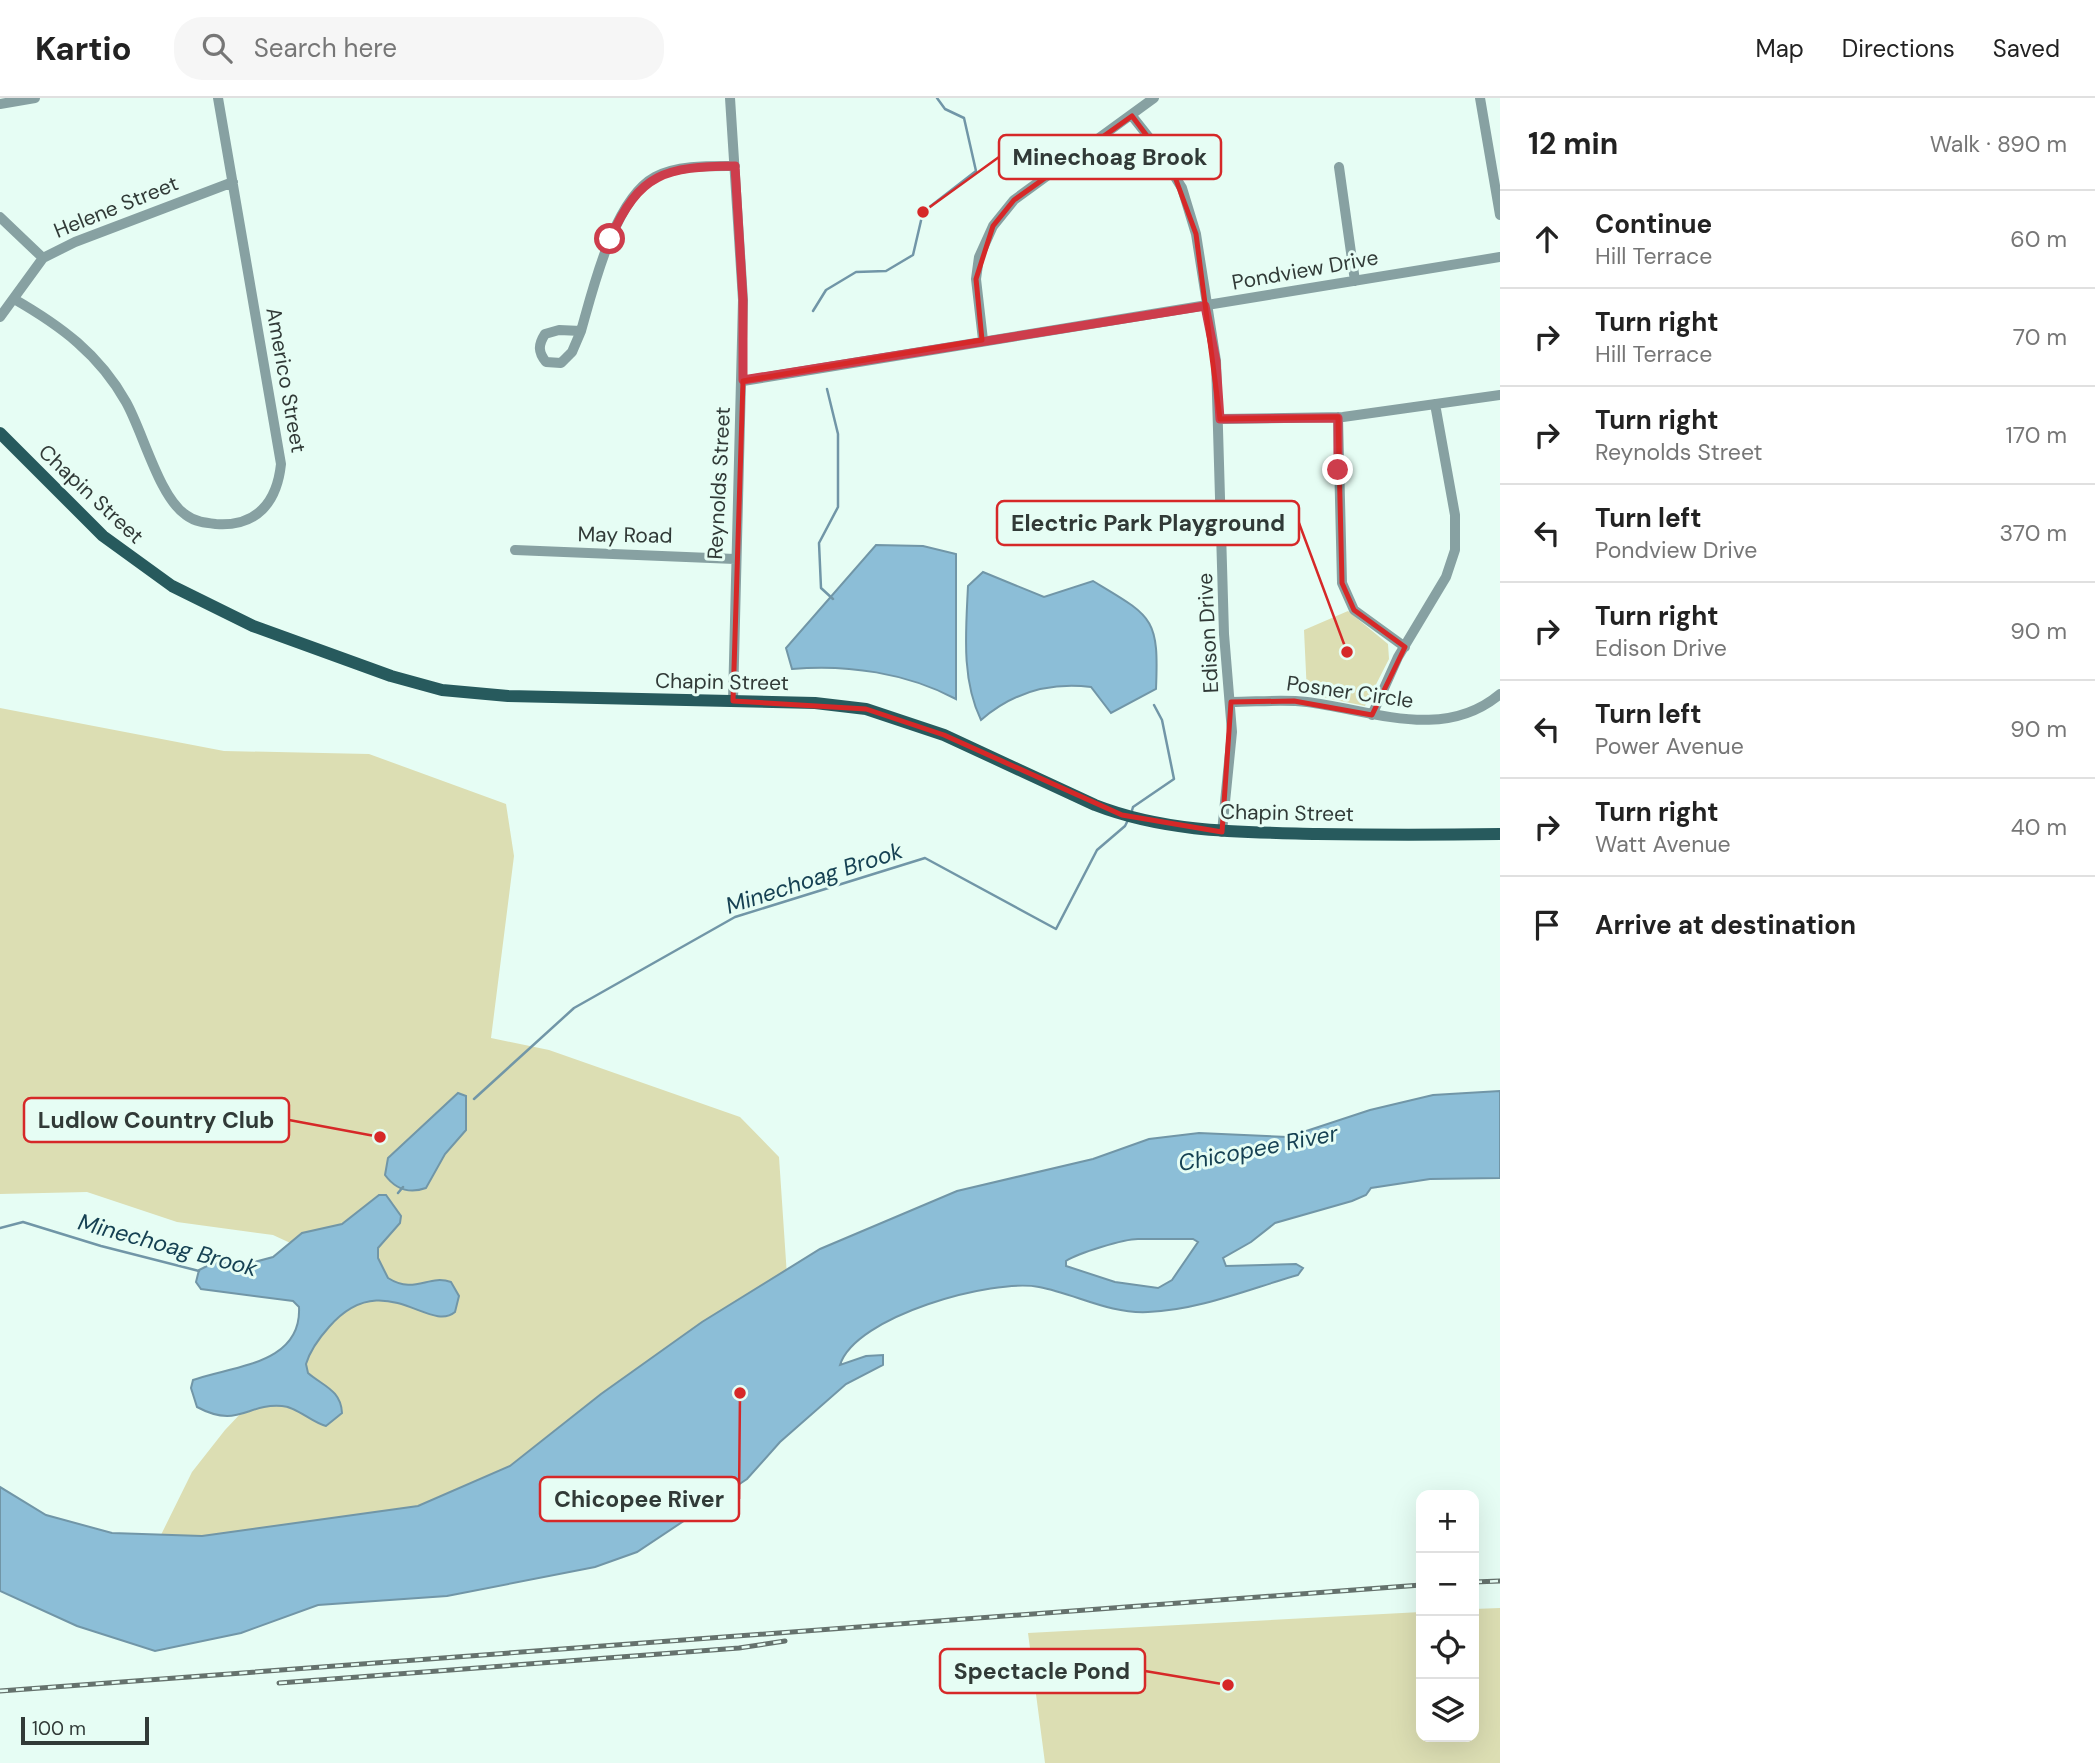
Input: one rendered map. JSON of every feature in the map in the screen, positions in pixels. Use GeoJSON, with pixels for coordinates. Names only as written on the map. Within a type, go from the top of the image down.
{"type":"FeatureCollection","features":[{"type":"Feature","properties":{"kind":"main road","name":"Chapin Street"},"geometry":{"type":"LineString","coordinates":[[0,433],[60,496],[135,562],[172,586],[286,640],[442,690],[508,696],[815,703],[885,713],[944,735],[1129,817],[1222,832],[1500,834]]}},
{"type":"Feature","properties":{"kind":"street"},"geometry":{"type":"LineString","coordinates":[[0,104],[35,98]]}},
{"type":"Feature","properties":{"kind":"street","name":"Americo Street"},"geometry":{"type":"LineString","coordinates":[[14,299],[57,324],[99,362],[127,403],[169,494],[185,515],[206,523],[244,522],[270,503],[281,464],[219,98]]}},
{"type":"Feature","properties":{"kind":"street","name":"Reynolds Street"},"geometry":{"type":"LineString","coordinates":[[730,98],[743,300],[733,701]]}},
{"type":"Feature","properties":{"kind":"street"},"geometry":{"type":"LineString","coordinates":[[983,340],[976,279],[979,257],[993,226],[1014,200],[1154,98]]}},
{"type":"Feature","properties":{"kind":"street"},"geometry":{"type":"LineString","coordinates":[[1480,98],[1500,215]]}},
{"type":"Feature","properties":{"kind":"street","name":"Edison Drive"},"geometry":{"type":"LineString","coordinates":[[1132,116],[1155,145],[1182,188],[1196,234],[1205,306],[1216,361],[1220,419],[1224,634],[1231,702],[1231,765],[1222,832]]}},
{"type":"Feature","properties":{"kind":"street"},"geometry":{"type":"LineString","coordinates":[[581,331],[608,244],[641,188],[652,178],[675,170],[735,166]]}},
{"type":"Feature","properties":{"kind":"street"},"geometry":{"type":"LineString","coordinates":[[1339,167],[1355,281]]}},
{"type":"Feature","properties":{"kind":"street","name":"Helene Street"},"geometry":{"type":"LineString","coordinates":[[0,317],[43,258],[75,242],[233,182]]}},
{"type":"Feature","properties":{"kind":"street"},"geometry":{"type":"LineString","coordinates":[[0,217],[43,258]]}},
{"type":"Feature","properties":{"kind":"street","name":"Pondview Drive"},"geometry":{"type":"LineString","coordinates":[[743,380],[1500,257]]}},
{"type":"Feature","properties":{"kind":"street"},"geometry":{"type":"LineString","coordinates":[[1220,419],[1338,418],[1500,395]]}},
{"type":"Feature","properties":{"kind":"street"},"geometry":{"type":"LineString","coordinates":[[1372,715],[1405,647],[1446,578],[1457,539],[1452,492],[1435,404]]}},
{"type":"Feature","properties":{"kind":"street"},"geometry":{"type":"LineString","coordinates":[[1338,418],[1342,583],[1354,610],[1405,647]]}},
{"type":"Feature","properties":{"kind":"street","name":"May Road"},"geometry":{"type":"LineString","coordinates":[[515,550],[735,559]]}},
{"type":"Feature","properties":{"kind":"street","name":"Posner Circle"},"geometry":{"type":"LineString","coordinates":[[1231,702],[1294,701],[1411,720],[1445,719],[1475,711],[1500,694]]}},
{"type":"Feature","properties":{"kind":"highlighted area"},"geometry":{"type":"Polygon","coordinates":[[[1132,116],[1172,169],[1196,234],[1220,419],[1338,417],[1342,583],[1354,610],[1405,647],[1372,715],[1294,701],[1231,702],[1222,832],[1122,815],[944,735],[866,709],[733,701],[743,381],[982,340],[976,279],[993,226],[1014,200],[1132,116]]]}},
{"type":"Feature","properties":{"kind":"green space"},"geometry":{"type":"Polygon","coordinates":[[[1348,611],[1388,644],[1389,659],[1365,706],[1307,694],[1304,630],[1348,611]]]}},
{"type":"Feature","properties":{"kind":"green space"},"geometry":{"type":"Polygon","coordinates":[[[0,708],[224,751],[369,754],[506,804],[514,856],[491,1038],[549,1050],[740,1117],[779,1157],[787,1276],[464,1504],[156,1545],[192,1472],[225,1430],[295,1356],[325,1259],[273,1235],[177,1222],[87,1192],[0,1194],[0,708]]]}},
{"type":"Feature","properties":{"kind":"green space"},"geometry":{"type":"Polygon","coordinates":[[[1500,1608],[1500,1763],[1045,1763],[1028,1633],[1416,1612],[1416,1742],[1479,1742],[1479,1609],[1500,1608]]]}},
{"type":"Feature","properties":{"kind":"water"},"geometry":{"type":"Polygon","coordinates":[[[876,545],[923,546],[956,554],[956,699],[917,683],[876,672],[834,668],[792,669],[786,648],[876,545]]]}},
{"type":"Feature","properties":{"kind":"water"},"geometry":{"type":"Polygon","coordinates":[[[983,572],[1044,597],[1093,581],[1129,603],[1148,622],[1153,633],[1157,665],[1156,689],[1111,713],[1091,687],[1046,688],[1006,702],[981,720],[970,688],[966,637],[968,586],[983,572]]]}},
{"type":"Feature","properties":{"kind":"water"},"geometry":{"type":"Polygon","coordinates":[[[1500,1091],[1500,1178],[1430,1179],[1371,1188],[1366,1195],[1352,1201],[1275,1223],[1251,1242],[1223,1258],[1226,1266],[1296,1264],[1303,1268],[1298,1275],[1205,1303],[1167,1310],[1134,1312],[1106,1307],[1053,1290],[1018,1286],[991,1288],[960,1295],[897,1316],[851,1347],[840,1365],[866,1356],[883,1355],[883,1365],[846,1384],[780,1442],[747,1479],[637,1552],[595,1567],[447,1596],[318,1605],[241,1633],[155,1651],[77,1626],[0,1591],[0,1487],[46,1515],[112,1533],[202,1536],[418,1506],[510,1466],[601,1394],[702,1322],[820,1249],[957,1191],[1093,1159],[1149,1139],[1199,1133],[1288,1137],[1370,1110],[1433,1095],[1500,1091]],[[1193,1239],[1123,1241],[1072,1258],[1066,1261],[1066,1266],[1115,1282],[1158,1288],[1172,1280],[1198,1242],[1193,1239]]]}},
{"type":"Feature","properties":{"kind":"water"},"geometry":{"type":"Polygon","coordinates":[[[458,1093],[466,1096],[466,1130],[445,1154],[426,1188],[414,1191],[398,1187],[385,1175],[388,1158],[458,1093]]]}},
{"type":"Feature","properties":{"kind":"water"},"geometry":{"type":"Polygon","coordinates":[[[379,1195],[386,1195],[401,1216],[400,1223],[378,1248],[378,1258],[388,1278],[406,1285],[435,1280],[451,1282],[459,1296],[455,1312],[444,1316],[432,1315],[386,1301],[368,1302],[349,1309],[329,1327],[306,1364],[308,1373],[330,1389],[341,1405],[342,1413],[326,1426],[282,1406],[260,1408],[233,1416],[211,1413],[197,1407],[191,1388],[193,1380],[244,1366],[277,1352],[289,1341],[297,1326],[299,1307],[293,1301],[201,1289],[196,1282],[199,1270],[213,1263],[247,1264],[273,1257],[302,1233],[342,1224],[379,1195]]]}},
{"type":"Feature","properties":{"kind":"waterway","name":"Minechoag Brook"},"geometry":{"type":"LineString","coordinates":[[813,311],[826,290],[856,272],[886,271],[913,255],[923,212],[976,171],[964,118],[945,109],[937,98]]}},
{"type":"Feature","properties":{"kind":"waterway","name":"Minechoag Brook"},"geometry":{"type":"LineString","coordinates":[[827,389],[838,434],[838,507],[819,543],[821,588],[833,599]]}},
{"type":"Feature","properties":{"kind":"waterway","name":"Minechoag Brook"},"geometry":{"type":"LineString","coordinates":[[1131,814],[1133,807],[1174,779],[1162,720],[1154,705]]}},
{"type":"Feature","properties":{"kind":"waterway","name":"Minechoag Brook"},"geometry":{"type":"LineString","coordinates":[[474,1099],[574,1008],[735,917],[925,858],[1056,929],[1097,850],[1125,826],[1128,820]]}},
{"type":"Feature","properties":{"kind":"waterway","name":"Minechoag Brook"},"geometry":{"type":"LineString","coordinates":[[398,1193],[403,1187]]}},
{"type":"Feature","properties":{"kind":"waterway","name":"Minechoag Brook"},"geometry":{"type":"LineString","coordinates":[[0,1228],[23,1222],[101,1246],[199,1271]]}},
{"type":"Feature","properties":{"kind":"railway"},"geometry":{"type":"LineString","coordinates":[[1479,1582],[1500,1581]]}},
{"type":"Feature","properties":{"kind":"railway"},"geometry":{"type":"LineString","coordinates":[[0,1691],[1416,1585]]}},
{"type":"Feature","properties":{"kind":"railway"},"geometry":{"type":"LineString","coordinates":[[279,1683],[739,1648],[785,1641]]}},
{"type":"Feature","properties":{"kind":"place","name":"Minechoag Brook"},"geometry":{"type":"Point","coordinates":[923,212]}},
{"type":"Feature","properties":{"kind":"place","name":"Electric Park Playground"},"geometry":{"type":"Point","coordinates":[1347,652]}},
{"type":"Feature","properties":{"kind":"place","name":"Ludlow Country Club"},"geometry":{"type":"Point","coordinates":[380,1137]}},
{"type":"Feature","properties":{"kind":"place","name":"Chicopee River"},"geometry":{"type":"Point","coordinates":[740,1393]}},
{"type":"Feature","properties":{"kind":"place","name":"Spectacle Pond"},"geometry":{"type":"Point","coordinates":[1228,1685]}},
{"type":"Feature","properties":{"kind":"route"},"geometry":{"type":"LineString","coordinates":[[610,239],[636,194],[652,178],[675,170],[735,166],[743,300],[743,380],[1205,306],[1216,361],[1220,419],[1338,418],[1338,470]]}}]}
